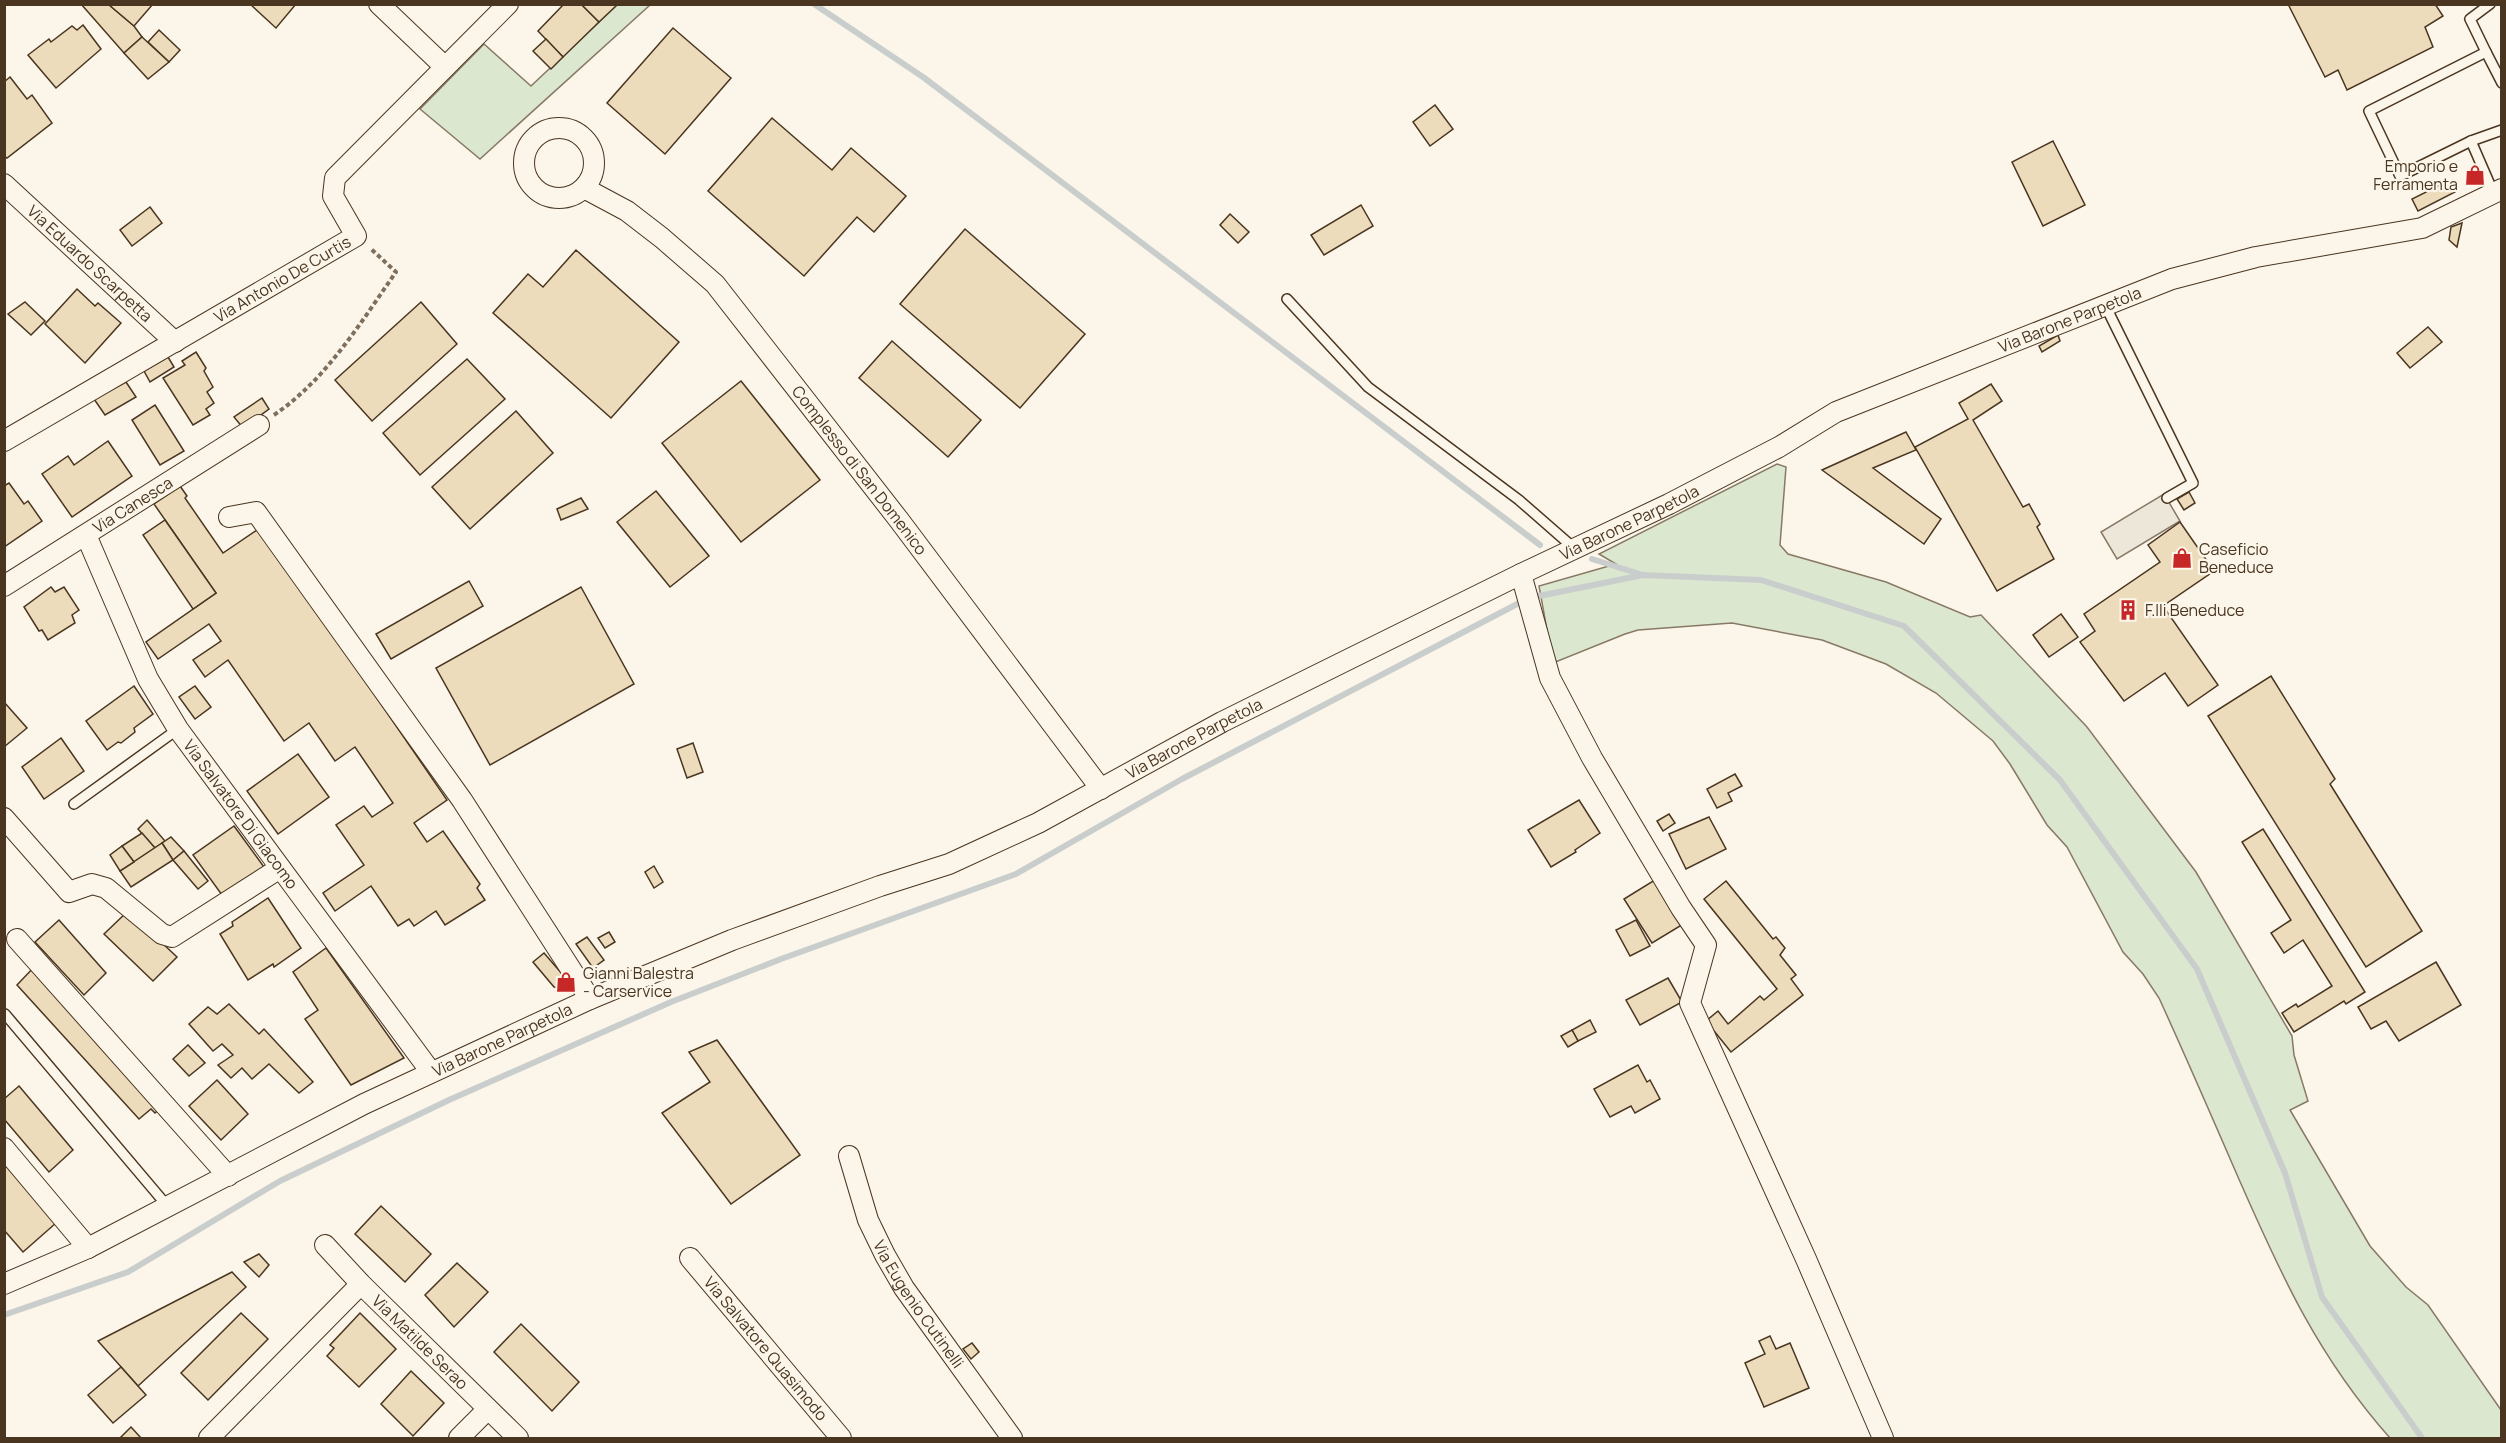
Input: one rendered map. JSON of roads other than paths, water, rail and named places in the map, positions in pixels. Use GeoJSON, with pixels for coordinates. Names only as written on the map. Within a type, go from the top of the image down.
{"type":"FeatureCollection","features":[{"type":"Feature","properties":{"kind":"street"},"geometry":{"type":"LineString","coordinates":[[379,4],[445,67]]}},
{"type":"Feature","properties":{"kind":"street","name":"Via Antonio De Curtis"},"geometry":{"type":"LineString","coordinates":[[4,441],[356,236],[333,196],[335,178],[508,4]]}},
{"type":"Feature","properties":{"kind":"street","name":"Via Eduardo Scarpetta"},"geometry":{"type":"LineString","coordinates":[[4,184],[175,342]]}},
{"type":"Feature","properties":{"kind":"street","name":"Complesso di San Domenico"},"geometry":{"type":"LineString","coordinates":[[584,188],[641,221],[715,284],[906,529],[1101,789]]}},
{"type":"Feature","properties":{"kind":"street","name":"Via Barone Parpetola"},"geometry":{"type":"LineString","coordinates":[[6,1281],[88,1248],[364,1104],[590,999],[714,947],[880,886],[949,864],[1038,823],[1222,722],[1719,478],[1779,447],[1836,412],[2172,279],[2256,257],[2422,228],[2498,191]]}},
{"type":"Feature","properties":{"kind":"street","name":"Via Canesca"},"geometry":{"type":"LineString","coordinates":[[4,586],[259,425]]}},
{"type":"Feature","properties":{"kind":"street"},"geometry":{"type":"LineString","coordinates":[[229,517],[256,512],[462,800],[590,999]]}},
{"type":"Feature","properties":{"kind":"street","name":"Via Salvatore Di Giacomo"},"geometry":{"type":"LineString","coordinates":[[86,535],[148,679],[178,729],[431,1072]]}},
{"type":"Feature","properties":{"kind":"street"},"geometry":{"type":"LineString","coordinates":[[1521,574],[1550,678],[1592,758],[1681,908],[1706,945],[1690,1003],[1801,1248],[1883,1438]]}},
{"type":"Feature","properties":{"kind":"street"},"geometry":{"type":"LineString","coordinates":[[4,818],[69,892],[92,884],[106,888],[162,934],[171,937],[280,868]]}},
{"type":"Feature","properties":{"kind":"street"},"geometry":{"type":"LineString","coordinates":[[17,939],[228,1176]]}},
{"type":"Feature","properties":{"kind":"street"},"geometry":{"type":"LineString","coordinates":[[4,1148],[88,1248]]}},
{"type":"Feature","properties":{"kind":"street","name":"Via Eugenio Cutinelli"},"geometry":{"type":"LineString","coordinates":[[849,1156],[868,1220],[885,1256],[904,1287],[1012,1438]]}},
{"type":"Feature","properties":{"kind":"street","name":"Via Matilde Serao"},"geometry":{"type":"LineString","coordinates":[[326,1245],[361,1284],[518,1438]]}},
{"type":"Feature","properties":{"kind":"street","name":"Via Salvatore Quasimodo"},"geometry":{"type":"LineString","coordinates":[[690,1258],[841,1438]]}},
{"type":"Feature","properties":{"kind":"street"},"geometry":{"type":"LineString","coordinates":[[208,1438],[361,1284]]}},
{"type":"Feature","properties":{"kind":"street"},"geometry":{"type":"LineString","coordinates":[[459,1438],[488,1408]]}},
{"type":"Feature","properties":{"kind":"lane"},"geometry":{"type":"LineString","coordinates":[[2490,4],[2470,19],[2502,83]]}},
{"type":"Feature","properties":{"kind":"lane"},"geometry":{"type":"LineString","coordinates":[[2486,52],[2368,111],[2400,176],[2470,141],[2502,130]]}},
{"type":"Feature","properties":{"kind":"lane"},"geometry":{"type":"LineString","coordinates":[[2470,141],[2498,191]]}},
{"type":"Feature","properties":{"kind":"lane"},"geometry":{"type":"LineString","coordinates":[[1287,299],[1368,387],[1519,500],[1575,549]]}},
{"type":"Feature","properties":{"kind":"lane"},"geometry":{"type":"LineString","coordinates":[[2105,305],[2193,483],[2167,498]]}},
{"type":"Feature","properties":{"kind":"lane"},"geometry":{"type":"LineString","coordinates":[[74,804],[178,729]]}},
{"type":"Feature","properties":{"kind":"lane"},"geometry":{"type":"LineString","coordinates":[[4,1014],[168,1208]]}},
{"type":"Feature","properties":{"kind":"waterway"},"geometry":{"type":"LineString","coordinates":[[814,4],[923,77],[1540,545]]}},
{"type":"Feature","properties":{"kind":"waterway"},"geometry":{"type":"LineString","coordinates":[[1592,559],[1643,575]]}},
{"type":"Feature","properties":{"kind":"waterway"},"geometry":{"type":"LineString","coordinates":[[1539,596],[1643,575],[1761,580],[1904,626],[2060,780],[2197,969],[2285,1173],[2322,1297],[2422,1438]]}},
{"type":"Feature","properties":{"kind":"waterway"},"geometry":{"type":"LineString","coordinates":[[4,1315],[128,1272],[280,1181],[449,1100],[671,1002],[781,959],[1016,874],[1182,779],[1521,602]]}},
{"type":"Feature","properties":{"kind":"place","name":"Emporio e Ferramenta"},"geometry":{"type":"Point","coordinates":[2475,175]}},
{"type":"Feature","properties":{"kind":"place","name":"Caseficio Beneduce"},"geometry":{"type":"Point","coordinates":[2182,558]}},
{"type":"Feature","properties":{"kind":"place","name":"F.lli Beneduce"},"geometry":{"type":"Point","coordinates":[2128,610]}},
{"type":"Feature","properties":{"kind":"place","name":"Gianni Balestra - Carservice"},"geometry":{"type":"Point","coordinates":[566,982]}}]}
